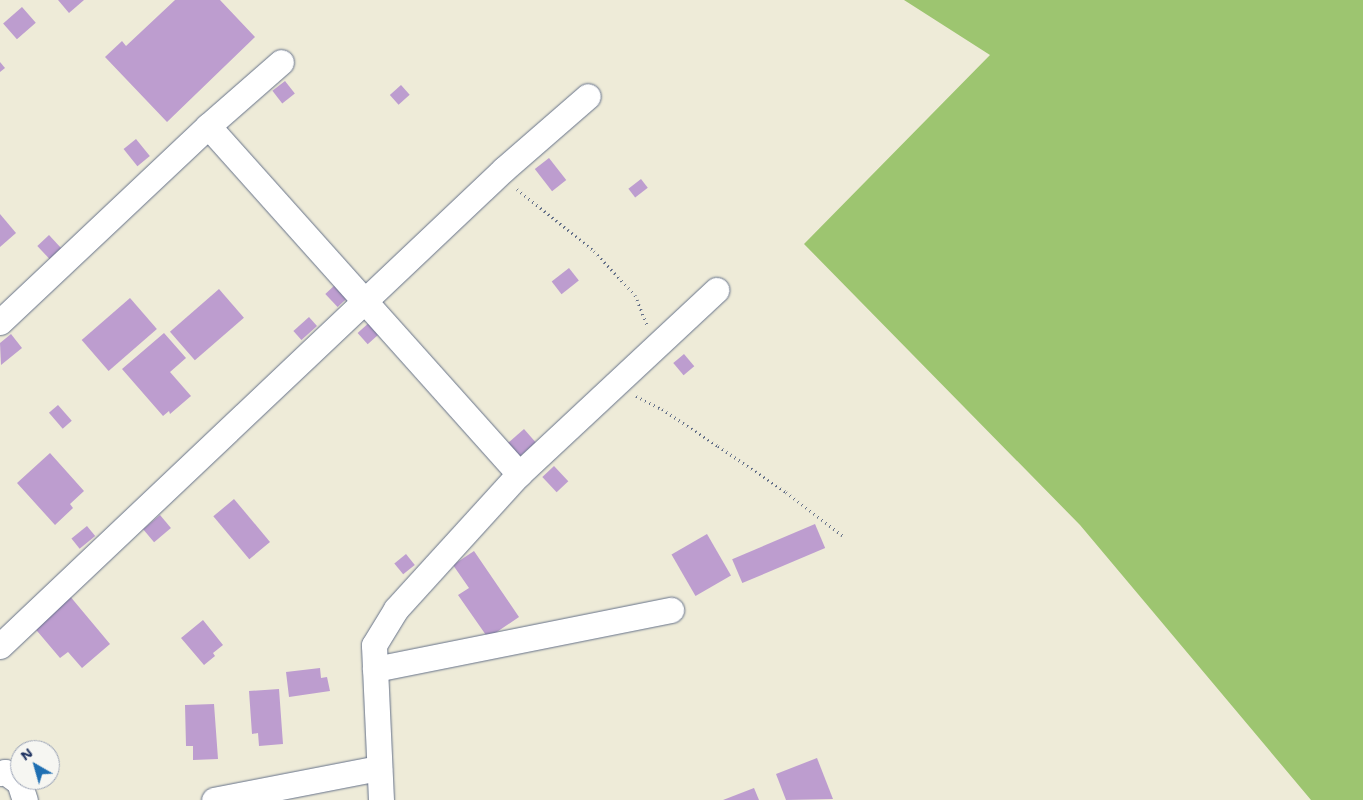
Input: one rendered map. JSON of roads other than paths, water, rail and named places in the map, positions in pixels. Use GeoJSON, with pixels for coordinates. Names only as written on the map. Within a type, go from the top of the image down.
{"type":"FeatureCollection","features":[{"type":"Feature","properties":{"kind":"street"},"geometry":{"type":"LineString","coordinates":[[0,322],[208,126],[281,62]]}},
{"type":"Feature","properties":{"kind":"street"},"geometry":{"type":"LineString","coordinates":[[0,646],[365,303],[499,174],[588,96]]}},
{"type":"Feature","properties":{"kind":"street"},"geometry":{"type":"LineString","coordinates":[[208,126],[519,474]]}},
{"type":"Feature","properties":{"kind":"street"},"geometry":{"type":"LineString","coordinates":[[381,800],[374,645],[396,609],[519,474],[616,386],[716,290]]}},
{"type":"Feature","properties":{"kind":"street"},"geometry":{"type":"LineString","coordinates":[[375,669],[672,610]]}},
{"type":"Feature","properties":{"kind":"street"},"geometry":{"type":"LineString","coordinates":[[214,800],[379,768]]}},
{"type":"Feature","properties":{"kind":"street"},"geometry":{"type":"LineString","coordinates":[[0,773],[5,772],[19,782],[25,800]]}}]}
